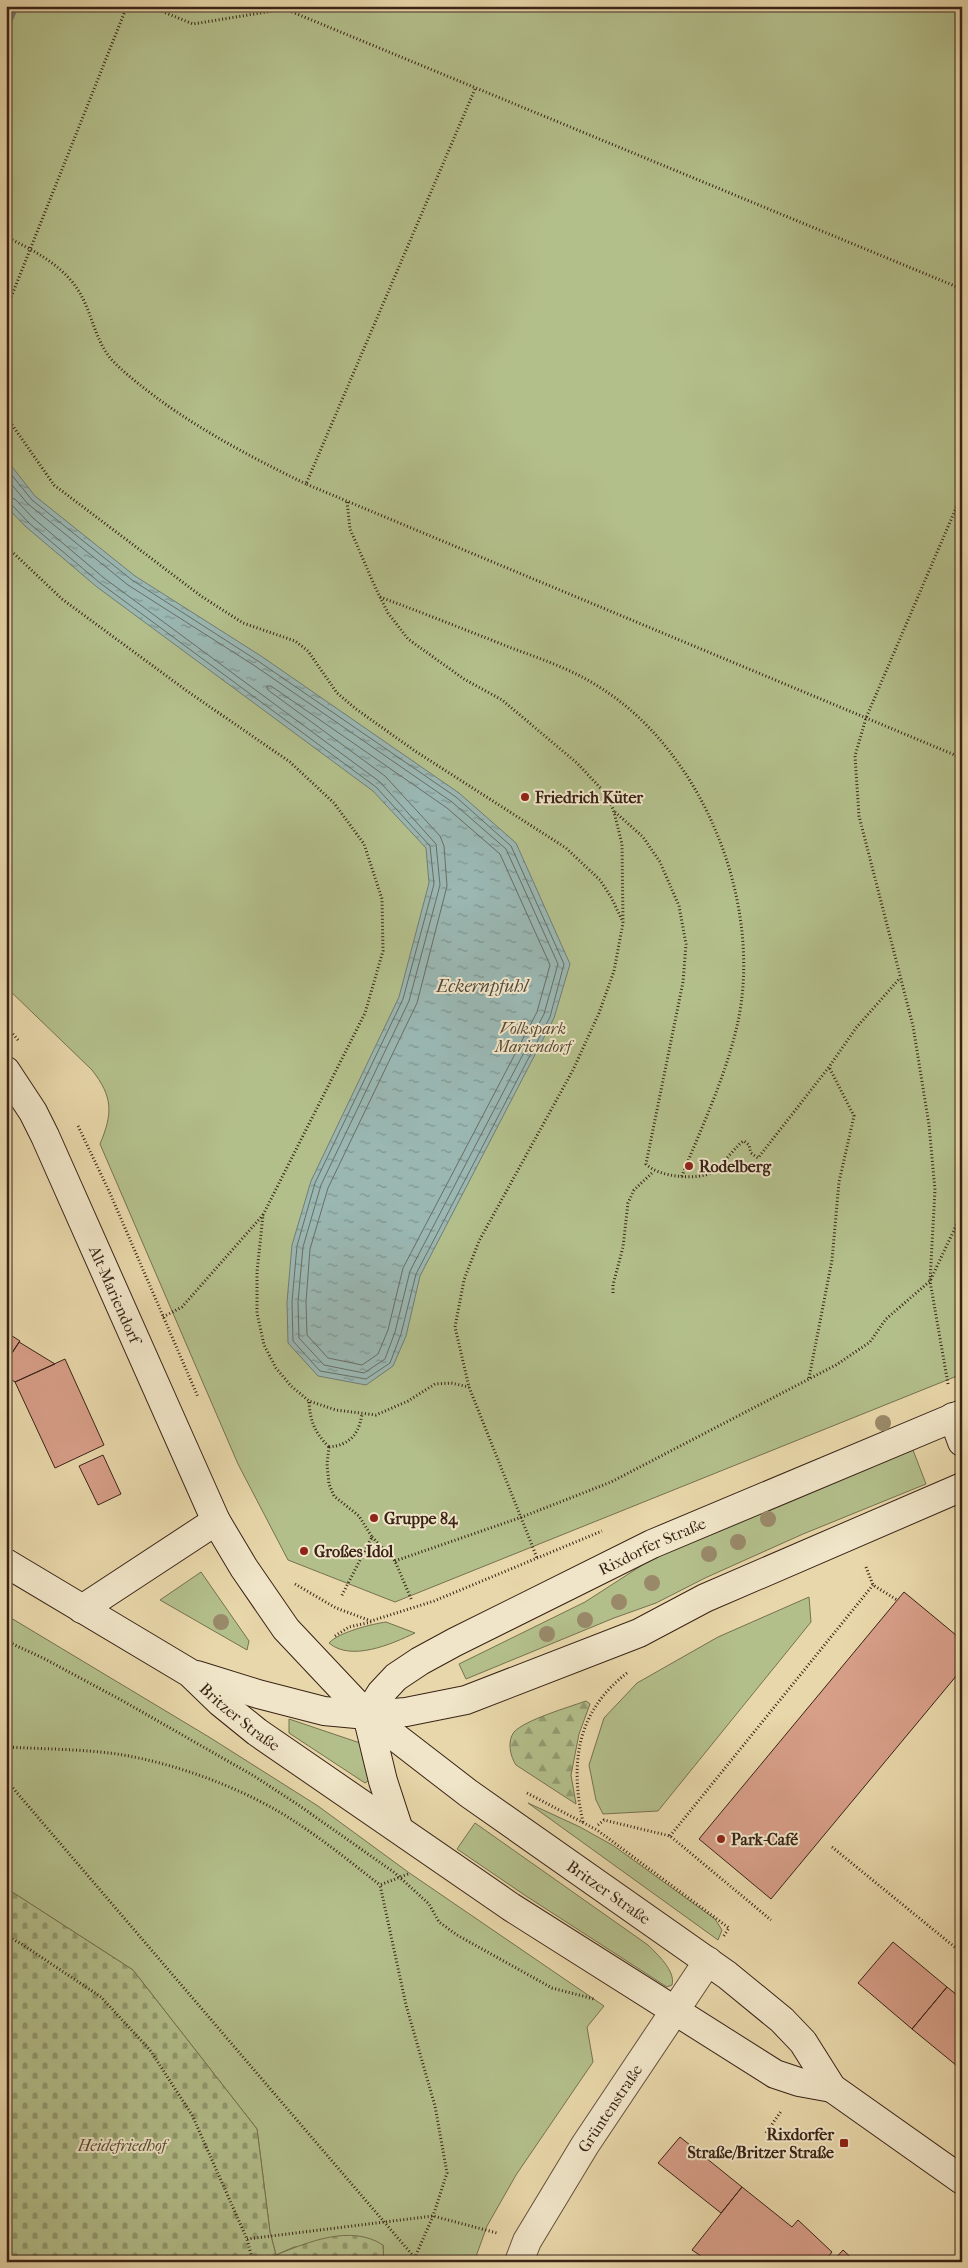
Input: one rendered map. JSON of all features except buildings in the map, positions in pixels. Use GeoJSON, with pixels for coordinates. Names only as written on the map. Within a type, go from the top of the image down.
{"type":"FeatureCollection","features":[{"type":"Feature","properties":{"kind":"main road","name":"Alt-Mariendorf"},"geometry":{"type":"LineString","coordinates":[[6,1071],[44,1136],[216,1521]]}},
{"type":"Feature","properties":{"kind":"main road","name":"Rixdorfer Straße"},"geometry":{"type":"LineString","coordinates":[[367,1715],[381,1693],[396,1677],[420,1661],[652,1544],[959,1424]]}},
{"type":"Feature","properties":{"kind":"main road"},"geometry":{"type":"LineString","coordinates":[[190,1673],[324,1711],[367,1715],[406,1712],[466,1700],[486,1694],[639,1633],[705,1598],[962,1487]]}},
{"type":"Feature","properties":{"kind":"main road"},"geometry":{"type":"LineString","coordinates":[[82,1608],[216,1521]]}},
{"type":"Feature","properties":{"kind":"main road","name":"Britzer Straße"},"geometry":{"type":"LineString","coordinates":[[216,1521],[244,1568],[286,1629],[367,1715],[468,1793],[708,1961],[782,2020],[803,2042],[832,2088],[962,2180]]}},
{"type":"Feature","properties":{"kind":"main road","name":"Britzer Straße"},"geometry":{"type":"LineString","coordinates":[[6,1563],[190,1673],[220,1702],[257,1732],[398,1827],[511,1907],[775,2074],[799,2082],[832,2088]]}},
{"type":"Feature","properties":{"kind":"main road"},"geometry":{"type":"LineString","coordinates":[[367,1715],[382,1781],[398,1827]]}},
{"type":"Feature","properties":{"kind":"main road","name":"Grüntenstraße"},"geometry":{"type":"LineString","coordinates":[[523,2252],[585,2145],[708,1961]]}},
{"type":"Feature","properties":{"kind":"path"},"geometry":{"type":"LineString","coordinates":[[6,310],[127,6]]}},
{"type":"Feature","properties":{"kind":"path"},"geometry":{"type":"LineString","coordinates":[[149,6],[193,24],[285,8],[475,89],[962,289]]}},
{"type":"Feature","properties":{"kind":"path"},"geometry":{"type":"LineString","coordinates":[[306,484],[475,89]]}},
{"type":"Feature","properties":{"kind":"path"},"geometry":{"type":"LineString","coordinates":[[6,237],[30,249],[63,271],[84,299],[95,331],[111,358],[144,388],[191,423],[235,449],[346,502],[962,758]]}},
{"type":"Feature","properties":{"kind":"path"},"geometry":{"type":"LineString","coordinates":[[6,416],[54,485],[201,596],[243,623],[295,641],[308,651],[337,693],[356,709],[415,751],[566,848],[600,880],[611,897],[623,923]]}},
{"type":"Feature","properties":{"kind":"path"},"geometry":{"type":"LineString","coordinates":[[948,1384],[930,1281],[935,1190],[929,1124],[913,1026],[859,816],[855,756],[866,718],[962,494]]}},
{"type":"Feature","properties":{"kind":"path"},"geometry":{"type":"LineString","coordinates":[[346,502],[350,529],[380,596],[388,613],[408,639],[464,679],[502,700],[577,763],[608,796],[622,844],[623,923],[614,971],[599,1013],[573,1070],[478,1241],[464,1280],[455,1327],[469,1387],[537,1558]]}},
{"type":"Feature","properties":{"kind":"path"},"geometry":{"type":"LineString","coordinates":[[6,546],[62,599],[187,691],[290,762],[334,803],[364,844],[382,899],[383,952],[366,1013],[263,1215],[182,1307],[133,1333]]}},
{"type":"Feature","properties":{"kind":"path"},"geometry":{"type":"LineString","coordinates":[[380,596],[549,662],[596,684],[632,709],[662,740],[695,789],[711,820],[730,870],[741,929],[743,984],[737,1026],[726,1061],[681,1178]]}},
{"type":"Feature","properties":{"kind":"path"},"geometry":{"type":"LineString","coordinates":[[614,812],[643,837],[660,862],[679,906],[686,944],[683,982],[669,1058],[648,1147],[646,1164],[653,1172],[681,1178],[712,1172],[744,1141],[749,1145],[751,1153],[758,1158],[829,1067],[856,1028],[900,978]]}},
{"type":"Feature","properties":{"kind":"path"},"geometry":{"type":"LineString","coordinates":[[809,1379],[832,1260],[840,1182],[854,1116],[829,1067]]}},
{"type":"Feature","properties":{"kind":"path"},"geometry":{"type":"LineString","coordinates":[[613,1293],[613,1285],[623,1247],[628,1202],[634,1190],[653,1172]]}},
{"type":"Feature","properties":{"kind":"path"},"geometry":{"type":"LineString","coordinates":[[395,1561],[522,1517],[611,1482],[836,1365],[870,1342],[886,1319],[930,1281],[962,1213]]}},
{"type":"Feature","properties":{"kind":"path"},"geometry":{"type":"LineString","coordinates":[[263,1215],[258,1272],[257,1313],[264,1345],[276,1368],[291,1386],[309,1401],[336,1410],[376,1415],[408,1401],[435,1384],[451,1383],[469,1387]]}},
{"type":"Feature","properties":{"kind":"path"},"geometry":{"type":"LineString","coordinates":[[309,1401],[310,1417],[315,1430],[329,1447],[326,1464],[329,1484],[334,1496],[359,1516],[372,1537],[395,1561],[412,1601]]}},
{"type":"Feature","properties":{"kind":"path"},"geometry":{"type":"LineString","coordinates":[[329,1447],[340,1446],[353,1439],[360,1428],[362,1414]]}},
{"type":"Feature","properties":{"kind":"path"},"geometry":{"type":"LineString","coordinates":[[329,1639],[349,1627],[371,1622],[434,1601],[604,1531]]}},
{"type":"Feature","properties":{"kind":"path"},"geometry":{"type":"LineString","coordinates":[[341,1597],[372,1537]]}},
{"type":"Feature","properties":{"kind":"path"},"geometry":{"type":"LineString","coordinates":[[866,1567],[873,1585],[897,1600]]}},
{"type":"Feature","properties":{"kind":"path"},"geometry":{"type":"LineString","coordinates":[[292,1582],[336,1608],[371,1622]]}},
{"type":"Feature","properties":{"kind":"path"},"geometry":{"type":"LineString","coordinates":[[670,1836],[873,1585]]}},
{"type":"Feature","properties":{"kind":"path"},"geometry":{"type":"LineString","coordinates":[[6,1640],[123,1701],[254,1776],[298,1804],[401,1878],[429,1904],[439,1922],[458,1935],[552,1988],[603,2001]]}},
{"type":"Feature","properties":{"kind":"path"},"geometry":{"type":"LineString","coordinates":[[583,1823],[576,1778],[577,1760],[584,1732],[597,1703],[628,1672]]}},
{"type":"Feature","properties":{"kind":"path"},"geometry":{"type":"LineString","coordinates":[[6,1747],[116,1754],[167,1765],[216,1783],[257,1801],[296,1822],[380,1885],[406,2005],[435,2106],[447,2173],[433,2216],[414,2260],[386,2223],[6,1780]]}},
{"type":"Feature","properties":{"kind":"path"},"geometry":{"type":"LineString","coordinates":[[519,1788],[542,1803],[597,1830],[729,1928],[708,1961]]}},
{"type":"Feature","properties":{"kind":"path"},"geometry":{"type":"LineString","coordinates":[[598,1825],[604,1820],[670,1836],[771,1920]]}},
{"type":"Feature","properties":{"kind":"path"},"geometry":{"type":"LineString","coordinates":[[832,1846],[962,1953]]}},
{"type":"Feature","properties":{"kind":"path"},"geometry":{"type":"LineString","coordinates":[[380,1885],[401,1878],[414,1869]]}},
{"type":"Feature","properties":{"kind":"path"},"geometry":{"type":"LineString","coordinates":[[6,1936],[20,1943],[101,1997],[150,2050],[192,2115],[247,2239],[252,2262]]}},
{"type":"Feature","properties":{"kind":"path"},"geometry":{"type":"LineString","coordinates":[[766,2133],[785,2105]]}},
{"type":"Feature","properties":{"kind":"path"},"geometry":{"type":"LineString","coordinates":[[247,2239],[433,2216],[523,2252]]}},
{"type":"Feature","properties":{"kind":"green space","name":"Volkspark Mariendorf"},"geometry":{"type":"Polygon","coordinates":[[[6,6],[962,6],[962,1374],[395,1602],[288,1560],[238,1464],[100,1144],[109,1114],[109,1106],[104,1089],[92,1070],[6,987],[6,6]]]}},
{"type":"Feature","properties":{"kind":"green space"},"geometry":{"type":"Polygon","coordinates":[[[913,1450],[926,1484],[803,1534],[705,1578],[656,1603],[614,1618],[466,1679],[459,1664],[585,1602],[664,1551],[913,1450]]]}},
{"type":"Feature","properties":{"kind":"green space"},"geometry":{"type":"Polygon","coordinates":[[[201,1572],[249,1641],[247,1650],[160,1600],[201,1572]]]}},
{"type":"Feature","properties":{"kind":"green space"},"geometry":{"type":"Polygon","coordinates":[[[809,1597],[811,1622],[658,1811],[603,1814],[596,1800],[589,1765],[604,1718],[637,1683],[718,1637],[809,1597]]]}},
{"type":"Feature","properties":{"kind":"green space"},"geometry":{"type":"Polygon","coordinates":[[[6,1615],[209,1737],[318,1806],[408,1872],[604,2006],[587,2027],[593,2062],[516,2175],[487,2226],[474,2262],[384,2262],[383,2245],[294,2247],[276,2255],[270,2232],[257,2129],[133,1970],[6,1888],[6,1615]]]}},
{"type":"Feature","properties":{"kind":"green space"},"geometry":{"type":"Polygon","coordinates":[[[386,1622],[415,1633],[383,1646],[360,1651],[348,1651],[329,1643],[348,1632],[386,1622]]]}},
{"type":"Feature","properties":{"kind":"green space"},"geometry":{"type":"Polygon","coordinates":[[[586,1701],[590,1704],[579,1734],[571,1775],[576,1804],[516,1765],[512,1757],[510,1744],[514,1732],[520,1727],[548,1714],[586,1701]]]}},
{"type":"Feature","properties":{"kind":"green space"},"geometry":{"type":"Polygon","coordinates":[[[289,1719],[366,1745],[370,1780],[365,1783],[289,1733],[289,1719]]]}},
{"type":"Feature","properties":{"kind":"green space"},"geometry":{"type":"Polygon","coordinates":[[[528,1803],[580,1827],[614,1846],[715,1919],[722,1930],[718,1940],[528,1803]]]}},
{"type":"Feature","properties":{"kind":"green space"},"geometry":{"type":"Polygon","coordinates":[[[475,1823],[648,1945],[669,1969],[672,1985],[667,1987],[457,1849],[475,1823]]]}},
{"type":"Feature","properties":{"kind":"green space","name":"Heidefriedhof"},"geometry":{"type":"Polygon","coordinates":[[[6,1888],[133,1970],[257,2129],[270,2232],[276,2255],[330,2237],[357,2236],[371,2239],[383,2245],[384,2262],[6,2262],[6,1888]]]}},
{"type":"Feature","properties":{"kind":"water","name":"Eckernpfuhl"},"geometry":{"type":"Polygon","coordinates":[[[6,459],[35,496],[135,576],[261,656],[459,793],[516,843],[570,964],[554,1018],[420,1276],[406,1336],[393,1366],[366,1385],[318,1376],[288,1343],[287,1302],[292,1245],[311,1181],[399,997],[429,883],[426,848],[373,791],[97,587],[25,526],[6,506],[6,459]]]}},
{"type":"Feature","properties":{"kind":"waterway"},"geometry":{"type":"LineString","coordinates":[[6,23],[14,6]]}},
{"type":"Feature","properties":{"kind":"place","name":"Friedrich Küter"},"geometry":{"type":"Point","coordinates":[525,797]}},
{"type":"Feature","properties":{"kind":"place","name":"Rodelberg"},"geometry":{"type":"Point","coordinates":[689,1166]}},
{"type":"Feature","properties":{"kind":"place","name":"Gruppe 84"},"geometry":{"type":"Point","coordinates":[374,1518]}},
{"type":"Feature","properties":{"kind":"place","name":"Großes Idol"},"geometry":{"type":"Point","coordinates":[304,1551]}},
{"type":"Feature","properties":{"kind":"place","name":"Park-Café"},"geometry":{"type":"Point","coordinates":[721,1839]}},
{"type":"Feature","properties":{"kind":"place","name":"Rixdorfer Straße/Britzer Straße"},"geometry":{"type":"Point","coordinates":[844,2143]}}]}
